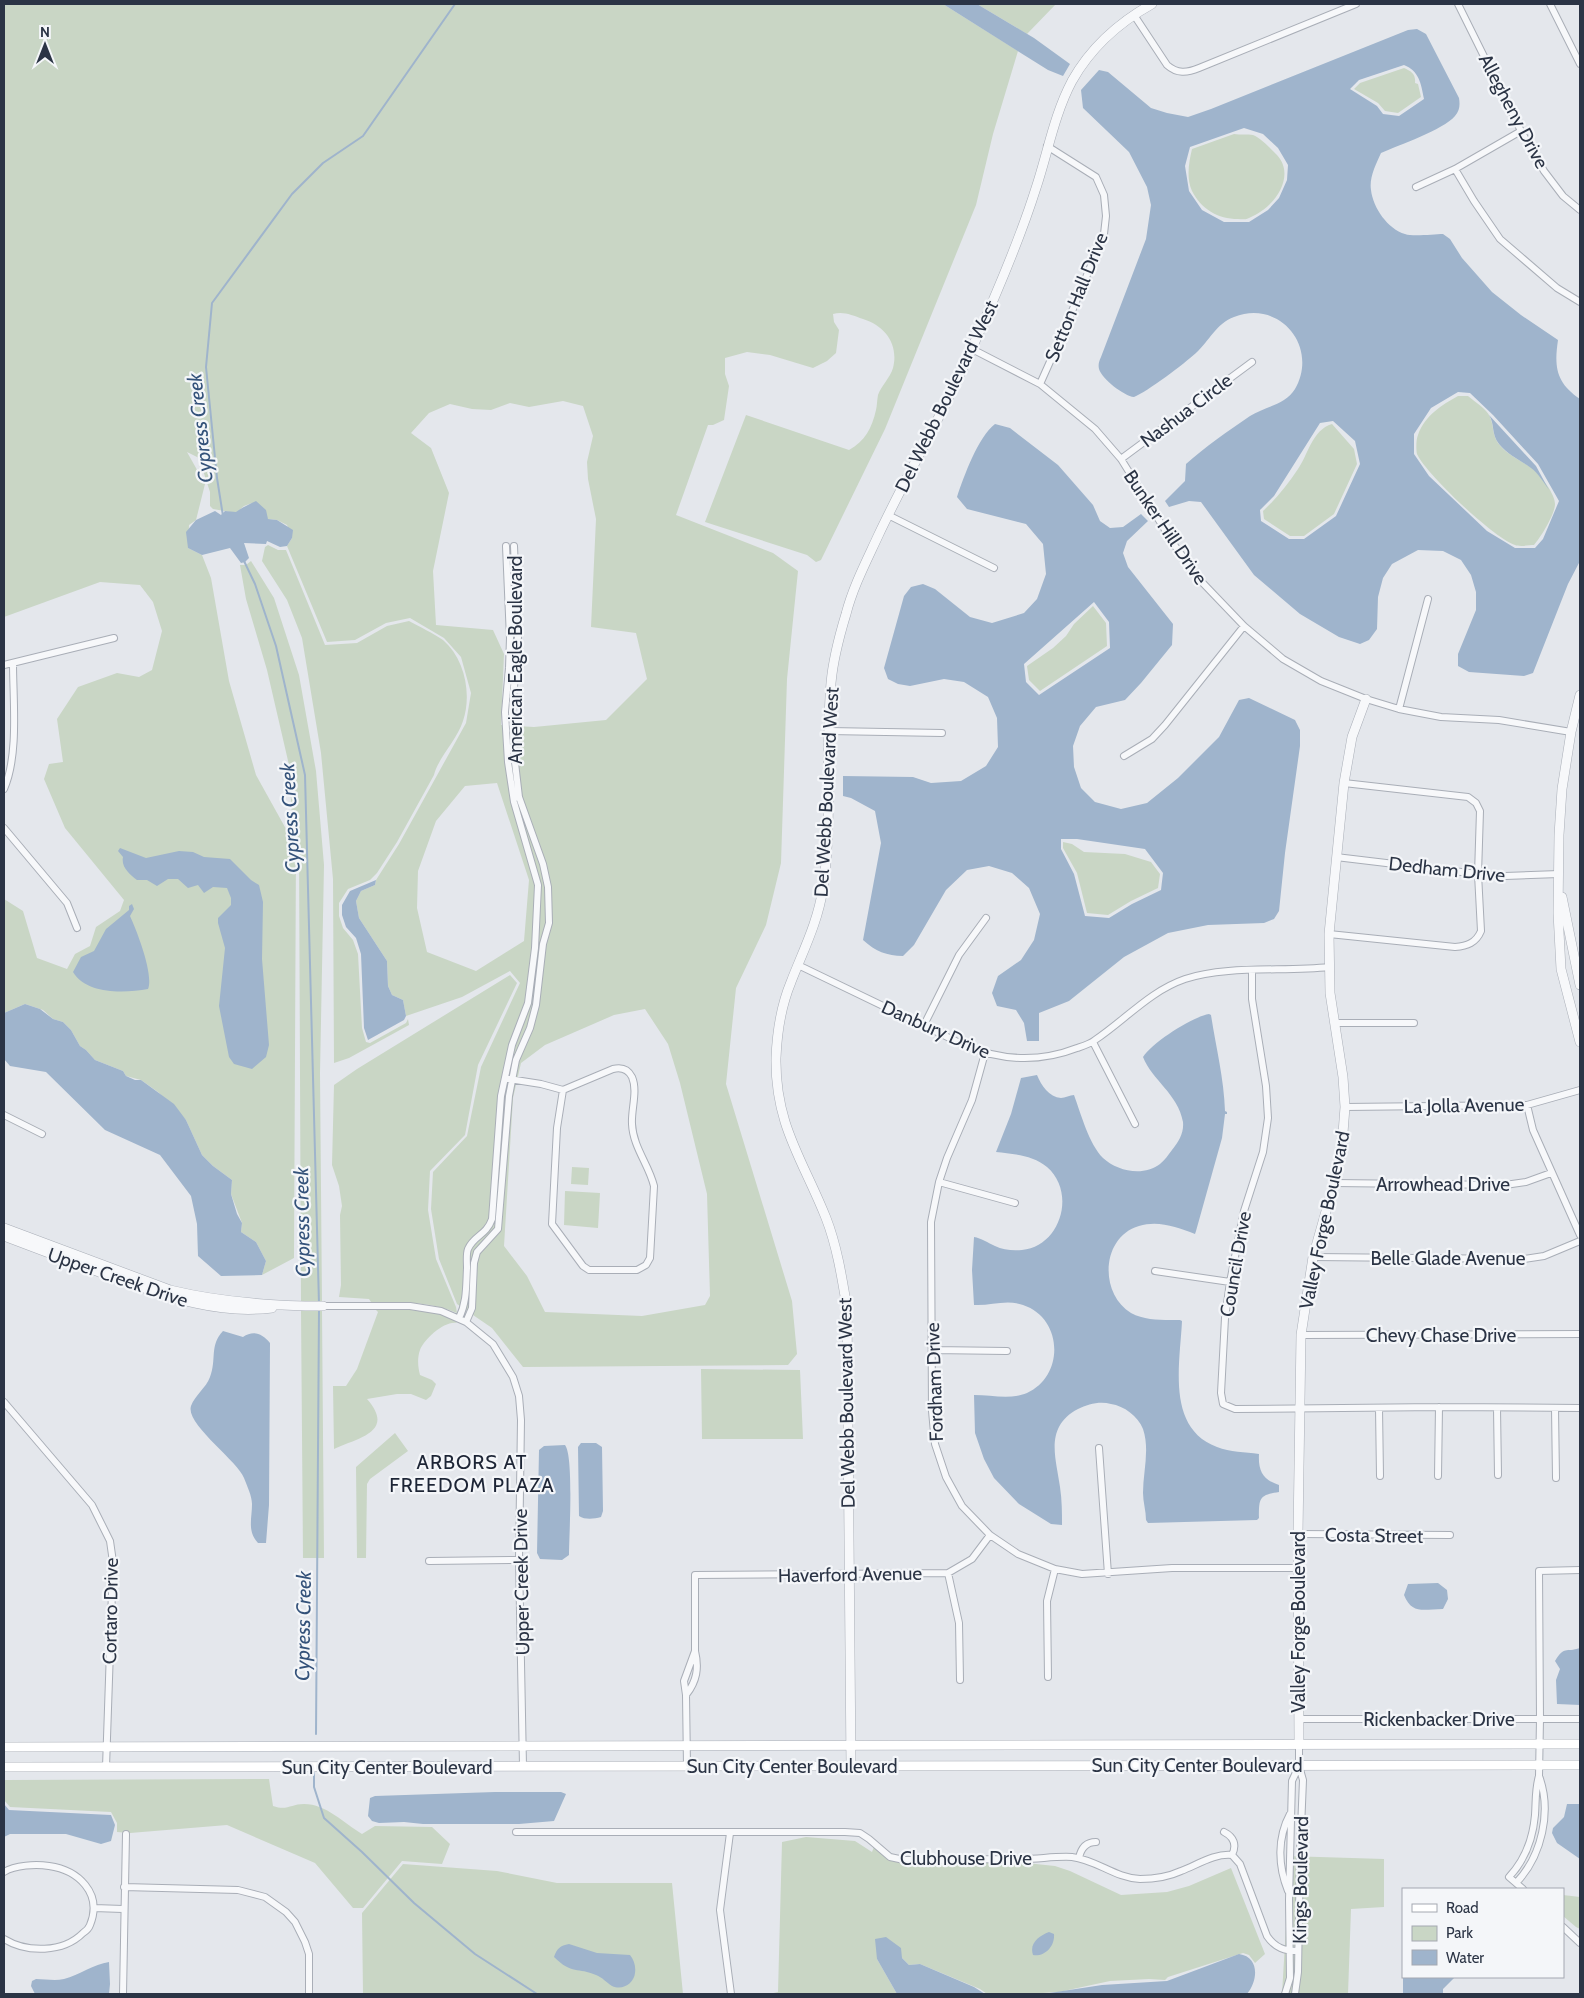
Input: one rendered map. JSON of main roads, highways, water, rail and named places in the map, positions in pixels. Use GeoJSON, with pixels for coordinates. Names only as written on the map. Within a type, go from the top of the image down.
{"type":"FeatureCollection","features":[{"type":"Feature","properties":{"kind":"main road","name":"Sun City Center Boulevard"},"geometry":{"type":"LineString","coordinates":[[4,1747],[1580,1744]]}},
{"type":"Feature","properties":{"kind":"main road","name":"Sun City Center Boulevard"},"geometry":{"type":"LineString","coordinates":[[4,1767],[1580,1764]]}},
{"type":"Feature","properties":{"kind":"water"},"geometry":{"type":"Polygon","coordinates":[[[943,4],[977,4],[1034,38],[1070,64],[1063,76],[1048,70],[943,4]]]}},
{"type":"Feature","properties":{"kind":"water"},"geometry":{"type":"Polygon","coordinates":[[[1417,29],[1426,34],[1459,98],[1459,107],[1455,116],[1441,127],[1381,153],[1371,181],[1372,197],[1378,211],[1387,223],[1405,234],[1443,234],[1450,239],[1462,258],[1492,292],[1521,315],[1558,340],[1556,358],[1558,374],[1566,387],[1580,399],[1580,561],[1568,584],[1533,673],[1524,676],[1469,672],[1458,666],[1458,654],[1476,610],[1476,592],[1471,575],[1461,560],[1443,551],[1418,550],[1392,564],[1383,578],[1378,597],[1377,629],[1369,640],[1360,644],[1339,637],[1300,614],[1254,575],[1201,502],[1189,501],[1169,507],[1165,501],[1185,481],[1186,464],[1242,422],[1286,399],[1295,389],[1301,373],[1302,358],[1298,343],[1291,330],[1280,321],[1266,315],[1251,313],[1228,320],[1218,328],[1191,358],[1156,384],[1134,397],[1125,394],[1114,386],[1104,377],[1099,367],[1146,239],[1151,205],[1147,187],[1129,152],[1083,108],[1081,90],[1099,70],[1108,72],[1151,108],[1188,117],[1408,30],[1417,29]],[[1404,65],[1359,80],[1350,89],[1377,106],[1383,114],[1399,116],[1424,99],[1416,74],[1404,65]],[[1244,128],[1190,147],[1185,166],[1189,191],[1202,210],[1224,222],[1249,222],[1268,210],[1279,198],[1287,180],[1288,165],[1278,148],[1263,134],[1244,128]],[[1458,392],[1431,408],[1414,434],[1414,454],[1429,476],[1487,531],[1515,548],[1535,548],[1543,539],[1559,501],[1538,464],[1470,393],[1458,392]],[[1333,421],[1320,423],[1274,496],[1260,510],[1261,521],[1289,539],[1304,539],[1336,516],[1360,464],[1355,441],[1333,421]]]}},
{"type":"Feature","properties":{"kind":"water"},"geometry":{"type":"Polygon","coordinates":[[[1489,415],[1536,466],[1549,490],[1534,470],[1499,444],[1489,415]]]}},
{"type":"Feature","properties":{"kind":"water"},"geometry":{"type":"Polygon","coordinates":[[[995,424],[1010,428],[1058,465],[1093,505],[1100,521],[1110,528],[1123,527],[1141,514],[1148,521],[1127,541],[1123,553],[1128,567],[1173,624],[1172,645],[1125,700],[1096,707],[1080,726],[1073,746],[1074,767],[1081,788],[1095,802],[1121,809],[1147,803],[1178,778],[1219,737],[1239,700],[1249,698],[1295,720],[1300,730],[1300,746],[1279,911],[1274,919],[1264,923],[1208,925],[1168,933],[1124,957],[1069,1001],[1039,1013],[1039,1041],[1027,1041],[1024,1023],[1016,1010],[997,1006],[992,993],[998,976],[1021,960],[1034,940],[1040,914],[1029,888],[1012,873],[989,866],[967,870],[946,890],[914,945],[903,956],[886,954],[877,950],[863,940],[881,843],[875,811],[851,798],[843,796],[843,776],[913,777],[931,783],[961,781],[986,766],[998,747],[997,718],[988,697],[964,682],[944,679],[910,686],[898,684],[888,679],[884,668],[904,596],[911,587],[923,584],[935,589],[970,617],[992,623],[1024,613],[1037,599],[1046,574],[1043,544],[1026,524],[967,509],[957,497],[977,447],[995,424]],[[1094,602],[1024,664],[1026,682],[1039,695],[1110,648],[1109,622],[1094,602]],[[1061,839],[1061,849],[1074,874],[1085,916],[1109,918],[1161,890],[1163,873],[1145,849],[1077,839],[1061,839]]]}},
{"type":"Feature","properties":{"kind":"water"},"geometry":{"type":"Polygon","coordinates":[[[256,501],[266,510],[268,519],[277,520],[293,530],[292,538],[287,546],[280,547],[267,541],[266,544],[244,543],[249,558],[241,563],[230,548],[202,555],[188,548],[186,532],[196,520],[215,511],[221,515],[225,511],[236,512],[256,501]]]}},
{"type":"Feature","properties":{"kind":"water"},"geometry":{"type":"Polygon","coordinates":[[[120,848],[146,858],[179,851],[193,852],[204,857],[230,859],[251,880],[259,885],[263,902],[262,959],[269,1045],[266,1057],[252,1069],[234,1064],[229,1057],[219,1006],[225,948],[218,918],[231,905],[231,898],[227,888],[213,887],[204,893],[198,885],[188,888],[178,879],[168,879],[157,886],[147,880],[137,880],[124,867],[123,857],[118,851],[120,848]]]}},
{"type":"Feature","properties":{"kind":"water"},"geometry":{"type":"Polygon","coordinates":[[[376,880],[375,885],[361,891],[356,901],[359,918],[387,961],[388,986],[392,995],[403,1000],[406,1016],[404,1020],[368,1040],[364,1028],[361,954],[356,938],[346,927],[342,915],[342,905],[350,891],[376,880]]]}},
{"type":"Feature","properties":{"kind":"water"},"geometry":{"type":"Polygon","coordinates":[[[132,904],[134,909],[130,916],[147,964],[149,974],[148,989],[107,991],[87,985],[73,972],[81,957],[94,951],[106,929],[129,910],[129,906],[132,904]]]}},
{"type":"Feature","properties":{"kind":"water"},"geometry":{"type":"Polygon","coordinates":[[[25,1004],[40,1009],[53,1019],[63,1022],[71,1030],[80,1046],[95,1060],[123,1071],[126,1076],[135,1080],[141,1080],[174,1104],[186,1120],[202,1155],[232,1180],[231,1194],[242,1223],[241,1232],[256,1242],[266,1261],[262,1275],[221,1276],[198,1256],[197,1224],[191,1196],[160,1155],[105,1130],[46,1072],[10,1066],[4,1059],[4,1013],[25,1004]]]}},
{"type":"Feature","properties":{"kind":"water"},"geometry":{"type":"Polygon","coordinates":[[[1209,1014],[1211,1015],[1227,1114],[1225,1114],[1222,1138],[1195,1234],[1160,1224],[1146,1224],[1126,1232],[1117,1242],[1111,1253],[1109,1280],[1113,1293],[1131,1313],[1149,1319],[1182,1321],[1179,1356],[1180,1393],[1183,1410],[1190,1425],[1201,1438],[1217,1447],[1259,1454],[1259,1465],[1263,1474],[1269,1480],[1279,1485],[1279,1492],[1264,1496],[1260,1502],[1259,1518],[1257,1520],[1148,1523],[1143,1496],[1146,1445],[1141,1424],[1126,1409],[1107,1403],[1094,1404],[1078,1409],[1067,1416],[1056,1434],[1055,1454],[1061,1497],[1062,1525],[1051,1524],[1019,1504],[994,1478],[984,1459],[975,1433],[974,1395],[1008,1397],[1027,1393],[1039,1385],[1048,1374],[1053,1361],[1054,1348],[1052,1334],[1046,1322],[1036,1312],[1023,1305],[1005,1303],[974,1305],[972,1270],[974,1237],[1008,1250],[1022,1250],[1035,1247],[1055,1229],[1060,1217],[1062,1204],[1061,1191],[1056,1178],[1047,1167],[1036,1160],[1016,1154],[996,1152],[1011,1114],[1021,1078],[1037,1075],[1049,1093],[1061,1098],[1074,1095],[1094,1145],[1109,1163],[1130,1171],[1146,1170],[1160,1164],[1179,1140],[1183,1130],[1183,1122],[1176,1103],[1152,1073],[1143,1057],[1155,1044],[1173,1031],[1209,1014]]]}},
{"type":"Feature","properties":{"kind":"water"},"geometry":{"type":"Polygon","coordinates":[[[223,1331],[243,1337],[254,1333],[264,1337],[270,1343],[269,1505],[266,1543],[258,1543],[252,1534],[252,1501],[240,1471],[204,1432],[191,1414],[193,1402],[210,1377],[216,1342],[223,1331]]]}},
{"type":"Feature","properties":{"kind":"water"},"geometry":{"type":"Polygon","coordinates":[[[581,1443],[596,1443],[602,1447],[603,1511],[601,1517],[593,1519],[579,1516],[578,1447],[581,1443]]]}},
{"type":"Feature","properties":{"kind":"water"},"geometry":{"type":"Polygon","coordinates":[[[565,1445],[568,1452],[570,1480],[569,1555],[562,1560],[540,1559],[537,1553],[539,1450],[544,1446],[565,1445]]]}},
{"type":"Feature","properties":{"kind":"water"},"geometry":{"type":"Polygon","coordinates":[[[1438,1583],[1447,1590],[1448,1599],[1443,1609],[1419,1610],[1411,1606],[1404,1595],[1408,1584],[1438,1583]]]}},
{"type":"Feature","properties":{"kind":"water"},"geometry":{"type":"Polygon","coordinates":[[[1580,1648],[1580,1705],[1557,1704],[1556,1680],[1560,1669],[1555,1661],[1563,1651],[1580,1648]]]}},
{"type":"Feature","properties":{"kind":"water"},"geometry":{"type":"Polygon","coordinates":[[[561,1792],[566,1794],[554,1821],[519,1824],[379,1823],[372,1821],[368,1816],[370,1798],[375,1796],[561,1792]]]}},
{"type":"Feature","properties":{"kind":"water"},"geometry":{"type":"Polygon","coordinates":[[[4,1804],[9,1810],[111,1815],[115,1825],[111,1841],[101,1844],[66,1834],[10,1834],[4,1837],[4,1804]]]}},
{"type":"Feature","properties":{"kind":"water"},"geometry":{"type":"Polygon","coordinates":[[[1567,1804],[1580,1804],[1580,1859],[1557,1843],[1552,1833],[1553,1828],[1564,1817],[1567,1804]]]}},
{"type":"Feature","properties":{"kind":"water"},"geometry":{"type":"Polygon","coordinates":[[[1049,1932],[1054,1934],[1051,1946],[1041,1954],[1033,1955],[1032,1947],[1036,1940],[1049,1932]]]}},
{"type":"Feature","properties":{"kind":"water"},"geometry":{"type":"Polygon","coordinates":[[[886,1937],[901,1948],[902,1958],[909,1965],[920,1964],[974,1987],[985,1994],[897,1994],[877,1959],[875,1939],[886,1937]]]}},
{"type":"Feature","properties":{"kind":"water"},"geometry":{"type":"Polygon","coordinates":[[[569,1944],[597,1953],[630,1955],[634,1961],[635,1968],[633,1980],[624,1987],[616,1987],[596,1975],[570,1968],[560,1963],[554,1957],[556,1951],[569,1944]]]}},
{"type":"Feature","properties":{"kind":"water"},"geometry":{"type":"Polygon","coordinates":[[[1239,1954],[1251,1960],[1255,1970],[1251,1989],[1247,1994],[1043,1994],[1102,1985],[1167,1981],[1239,1954]]]}},
{"type":"Feature","properties":{"kind":"water"},"geometry":{"type":"Polygon","coordinates":[[[109,1962],[109,1994],[35,1994],[31,1986],[32,1981],[36,1979],[64,1979],[109,1962]]]}},
{"type":"Feature","properties":{"kind":"water"},"geometry":{"type":"Polygon","coordinates":[[[1403,1978],[1454,1978],[1443,1989],[1443,1994],[1403,1994],[1403,1978]]]}},
{"type":"Feature","properties":{"kind":"waterway","name":"Cypress Creek"},"geometry":{"type":"LineString","coordinates":[[223,516],[217,478],[206,367],[212,303],[292,194],[323,163],[363,136],[455,4]]}},
{"type":"Feature","properties":{"kind":"waterway","name":"Cypress Creek"},"geometry":{"type":"LineString","coordinates":[[244,561],[255,584],[276,646],[305,775],[319,1304]]}},
{"type":"Feature","properties":{"kind":"waterway","name":"Cypress Creek"},"geometry":{"type":"LineString","coordinates":[[316,1734],[319,1309]]}},
{"type":"Feature","properties":{"kind":"waterway","name":"Cypress Creek"},"geometry":{"type":"LineString","coordinates":[[314,1773],[314,1787],[324,1818],[414,1903],[475,1954],[537,1994]]}},
{"type":"Feature","properties":{"kind":"district","name":"ARBORS AT FREEDOM PLAZA"},"geometry":{"type":"Point","coordinates":[472,1474]}}]}
